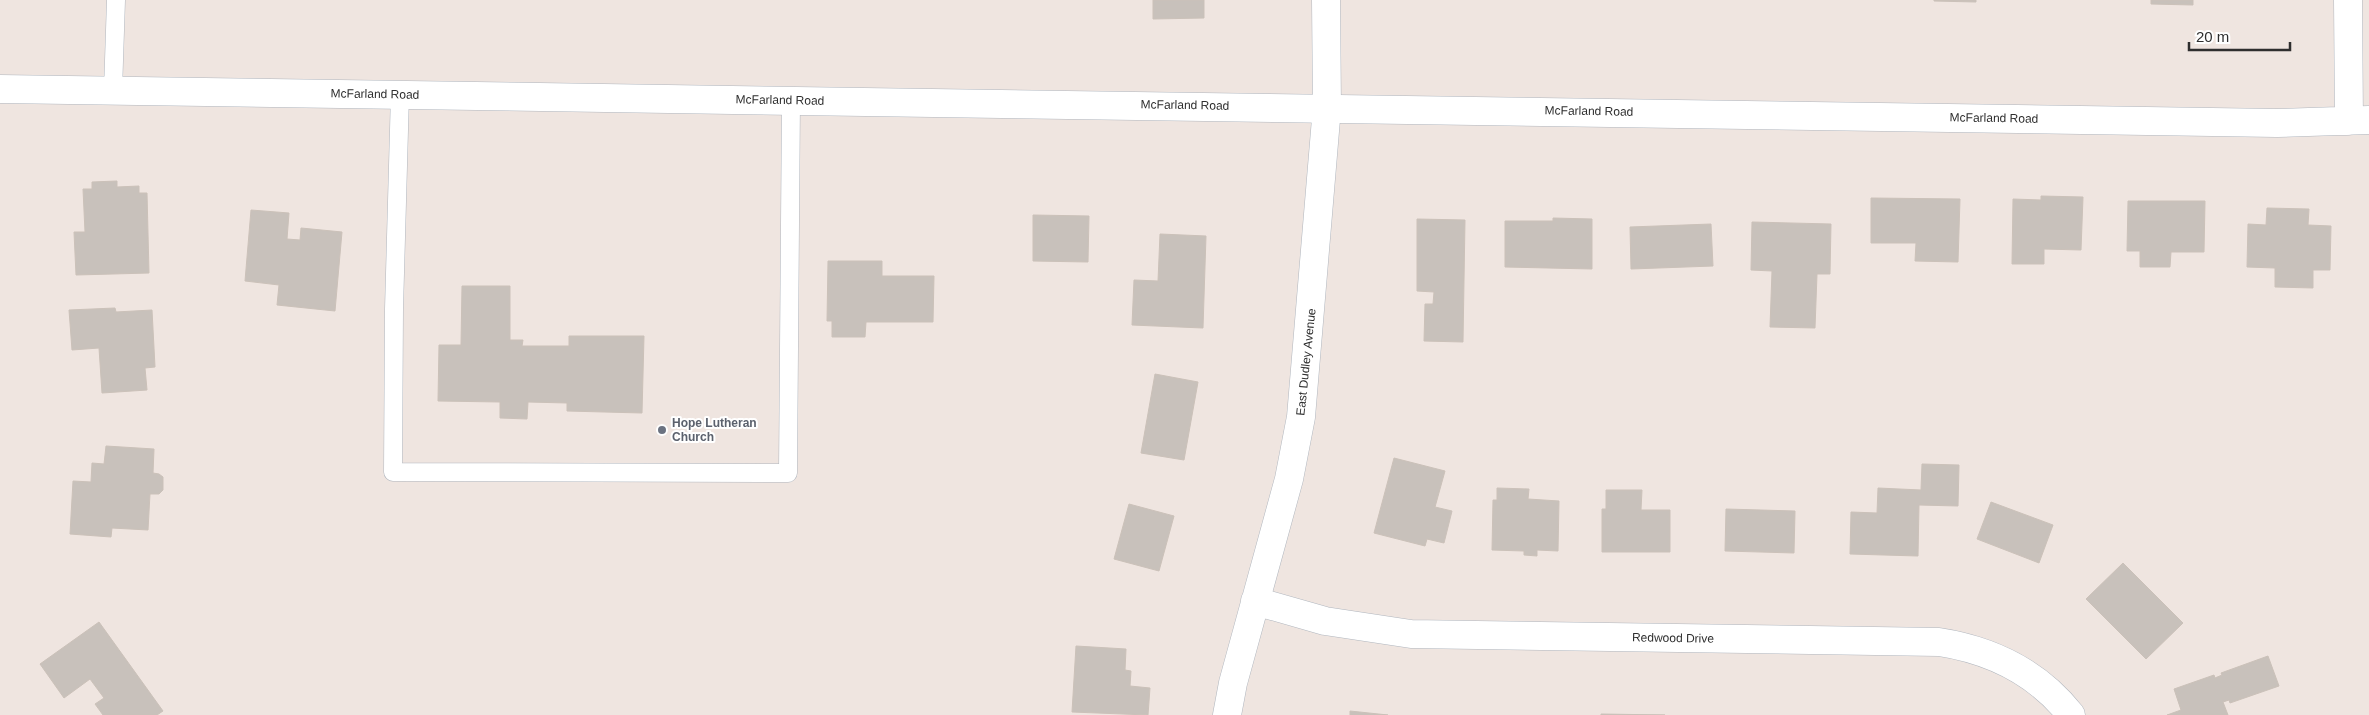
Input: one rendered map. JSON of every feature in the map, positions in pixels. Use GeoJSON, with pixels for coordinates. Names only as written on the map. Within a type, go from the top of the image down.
{"type":"FeatureCollection","features":[{"type":"Feature","properties":{"kind":"street","name":"East Dudley Avenue"},"geometry":{"type":"LineString","coordinates":[[1227,715],[1233,683],[1289,479],[1301,417],[1327,107],[1326,0]]}},
{"type":"Feature","properties":{"kind":"street"},"geometry":{"type":"LineString","coordinates":[[2348,0],[2359,121]]}},
{"type":"Feature","properties":{"kind":"street","name":"McFarland Road"},"geometry":{"type":"LineString","coordinates":[[0,89],[2247,122],[2359,121]]}},
{"type":"Feature","properties":{"kind":"street","name":"Redwood Drive"},"geometry":{"type":"LineString","coordinates":[[1255,601],[1325,621],[1411,634],[1939,642],[1986,653],[2016,667],[2041,685],[2071,715]]}},
{"type":"Feature","properties":{"kind":"lane"},"geometry":{"type":"LineString","coordinates":[[113,90],[116,0]]}},
{"type":"Feature","properties":{"kind":"lane"},"geometry":{"type":"LineString","coordinates":[[400,94],[394,309],[394,472],[788,473],[791,100]]}},
{"type":"Feature","properties":{"kind":"building"},"geometry":{"type":"Polygon","coordinates":[[[1153,0],[1204,0],[1204,18],[1153,19],[1153,0]]]}},
{"type":"Feature","properties":{"kind":"building"},"geometry":{"type":"Polygon","coordinates":[[[1976,0],[1976,2],[1934,1],[1976,0]]]}},
{"type":"Feature","properties":{"kind":"building"},"geometry":{"type":"Polygon","coordinates":[[[2151,0],[2193,0],[2193,5],[2151,4],[2151,0]]]}},
{"type":"Feature","properties":{"kind":"building"},"geometry":{"type":"Polygon","coordinates":[[[117,181],[117,187],[139,186],[139,193],[147,193],[149,273],[76,275],[74,232],[85,232],[83,189],[92,189],[92,182],[117,181]]]}},
{"type":"Feature","properties":{"kind":"building"},"geometry":{"type":"Polygon","coordinates":[[[2041,196],[2083,197],[2081,250],[2044,249],[2044,264],[2012,264],[2013,199],[2041,200],[2041,196]]]}},
{"type":"Feature","properties":{"kind":"building"},"geometry":{"type":"Polygon","coordinates":[[[1871,198],[1960,199],[1958,262],[1915,261],[1916,243],[1871,243],[1871,198]]]}},
{"type":"Feature","properties":{"kind":"building"},"geometry":{"type":"Polygon","coordinates":[[[2128,201],[2205,201],[2204,252],[2171,252],[2170,267],[2140,267],[2140,251],[2127,251],[2128,201]]]}},
{"type":"Feature","properties":{"kind":"building"},"geometry":{"type":"Polygon","coordinates":[[[2267,208],[2309,209],[2308,225],[2331,226],[2330,270],[2313,270],[2313,288],[2275,287],[2275,268],[2247,267],[2248,224],[2266,225],[2267,208]]]}},
{"type":"Feature","properties":{"kind":"building"},"geometry":{"type":"Polygon","coordinates":[[[251,210],[289,213],[287,239],[300,240],[301,228],[342,232],[335,311],[277,305],[279,285],[245,281],[251,210]]]}},
{"type":"Feature","properties":{"kind":"building"},"geometry":{"type":"Polygon","coordinates":[[[1033,215],[1089,216],[1088,262],[1033,261],[1033,215]]]}},
{"type":"Feature","properties":{"kind":"building"},"geometry":{"type":"Polygon","coordinates":[[[1553,218],[1592,219],[1592,269],[1505,267],[1505,221],[1553,221],[1553,218]]]}},
{"type":"Feature","properties":{"kind":"building"},"geometry":{"type":"Polygon","coordinates":[[[1417,219],[1465,220],[1463,342],[1424,341],[1425,304],[1433,304],[1434,292],[1417,291],[1417,219]]]}},
{"type":"Feature","properties":{"kind":"building"},"geometry":{"type":"Polygon","coordinates":[[[1752,222],[1831,224],[1830,274],[1817,274],[1815,328],[1770,327],[1772,271],[1751,270],[1752,222]]]}},
{"type":"Feature","properties":{"kind":"building"},"geometry":{"type":"Polygon","coordinates":[[[1711,224],[1713,266],[1631,269],[1630,227],[1711,224]]]}},
{"type":"Feature","properties":{"kind":"building"},"geometry":{"type":"Polygon","coordinates":[[[1160,234],[1206,236],[1203,328],[1132,325],[1134,280],[1158,281],[1160,234]]]}},
{"type":"Feature","properties":{"kind":"building"},"geometry":{"type":"Polygon","coordinates":[[[828,261],[882,261],[882,276],[934,276],[933,322],[866,322],[865,337],[832,337],[832,321],[827,321],[828,261]]]}},
{"type":"Feature","properties":{"kind":"building"},"geometry":{"type":"Polygon","coordinates":[[[462,286],[510,286],[510,340],[523,340],[522,346],[569,346],[569,336],[644,336],[642,413],[567,411],[567,403],[528,402],[527,419],[500,418],[500,402],[438,401],[439,345],[461,345],[462,286]]]}},
{"type":"Feature","properties":{"kind":"building"},"geometry":{"type":"Polygon","coordinates":[[[115,308],[116,312],[152,310],[155,367],[145,368],[147,390],[102,393],[99,348],[72,350],[69,310],[115,308]]]}},
{"type":"Feature","properties":{"kind":"building"},"geometry":{"type":"Polygon","coordinates":[[[1155,374],[1198,382],[1184,460],[1141,453],[1155,374]]]}},
{"type":"Feature","properties":{"kind":"building"},"geometry":{"type":"Polygon","coordinates":[[[106,446],[154,449],[153,473],[163,477],[163,490],[159,494],[150,494],[148,530],[112,528],[111,537],[70,534],[73,481],[91,482],[92,463],[104,464],[106,446]]]}},
{"type":"Feature","properties":{"kind":"building"},"geometry":{"type":"Polygon","coordinates":[[[1394,458],[1445,471],[1435,507],[1452,511],[1444,543],[1427,539],[1425,546],[1374,533],[1394,458]]]}},
{"type":"Feature","properties":{"kind":"building"},"geometry":{"type":"Polygon","coordinates":[[[1922,464],[1959,465],[1958,506],[1919,505],[1918,556],[1850,554],[1851,512],[1877,513],[1878,488],[1921,490],[1922,464]]]}},
{"type":"Feature","properties":{"kind":"building"},"geometry":{"type":"Polygon","coordinates":[[[1497,488],[1529,489],[1528,499],[1559,501],[1558,551],[1537,550],[1537,556],[1524,555],[1524,551],[1492,550],[1493,500],[1497,500],[1497,488]]]}},
{"type":"Feature","properties":{"kind":"building"},"geometry":{"type":"Polygon","coordinates":[[[1606,490],[1642,490],[1641,510],[1670,510],[1670,552],[1602,552],[1602,509],[1606,509],[1606,490]]]}},
{"type":"Feature","properties":{"kind":"building"},"geometry":{"type":"Polygon","coordinates":[[[1991,502],[2053,525],[2039,563],[1977,539],[1991,502]]]}},
{"type":"Feature","properties":{"kind":"building"},"geometry":{"type":"Polygon","coordinates":[[[1129,504],[1174,516],[1159,571],[1114,559],[1129,504]]]}},
{"type":"Feature","properties":{"kind":"building"},"geometry":{"type":"Polygon","coordinates":[[[1726,509],[1795,511],[1794,553],[1725,551],[1726,509]]]}},
{"type":"Feature","properties":{"kind":"building"},"geometry":{"type":"Polygon","coordinates":[[[2123,563],[2183,623],[2146,659],[2086,599],[2123,563]]]}},
{"type":"Feature","properties":{"kind":"building"},"geometry":{"type":"Polygon","coordinates":[[[99,622],[163,711],[157,715],[103,715],[95,704],[104,698],[90,679],[64,698],[40,664],[99,622]]]}},
{"type":"Feature","properties":{"kind":"building"},"geometry":{"type":"Polygon","coordinates":[[[1076,646],[1126,649],[1125,670],[1131,671],[1130,686],[1150,688],[1148,715],[1072,712],[1076,646]]]}},
{"type":"Feature","properties":{"kind":"building"},"geometry":{"type":"Polygon","coordinates":[[[2268,656],[2279,686],[2230,703],[2229,700],[2223,702],[2228,715],[2167,715],[2181,710],[2174,689],[2214,675],[2215,678],[2222,675],[2221,673],[2268,656]]]}},
{"type":"Feature","properties":{"kind":"building"},"geometry":{"type":"Polygon","coordinates":[[[1350,711],[1388,715],[1350,715],[1350,711]]]}},
{"type":"Feature","properties":{"kind":"building"},"geometry":{"type":"Polygon","coordinates":[[[1601,714],[1665,715],[1601,715],[1601,714]]]}},
{"type":"Feature","properties":{"kind":"place","name":"Hope Lutheran Church"},"geometry":{"type":"Point","coordinates":[662,430]}}]}
